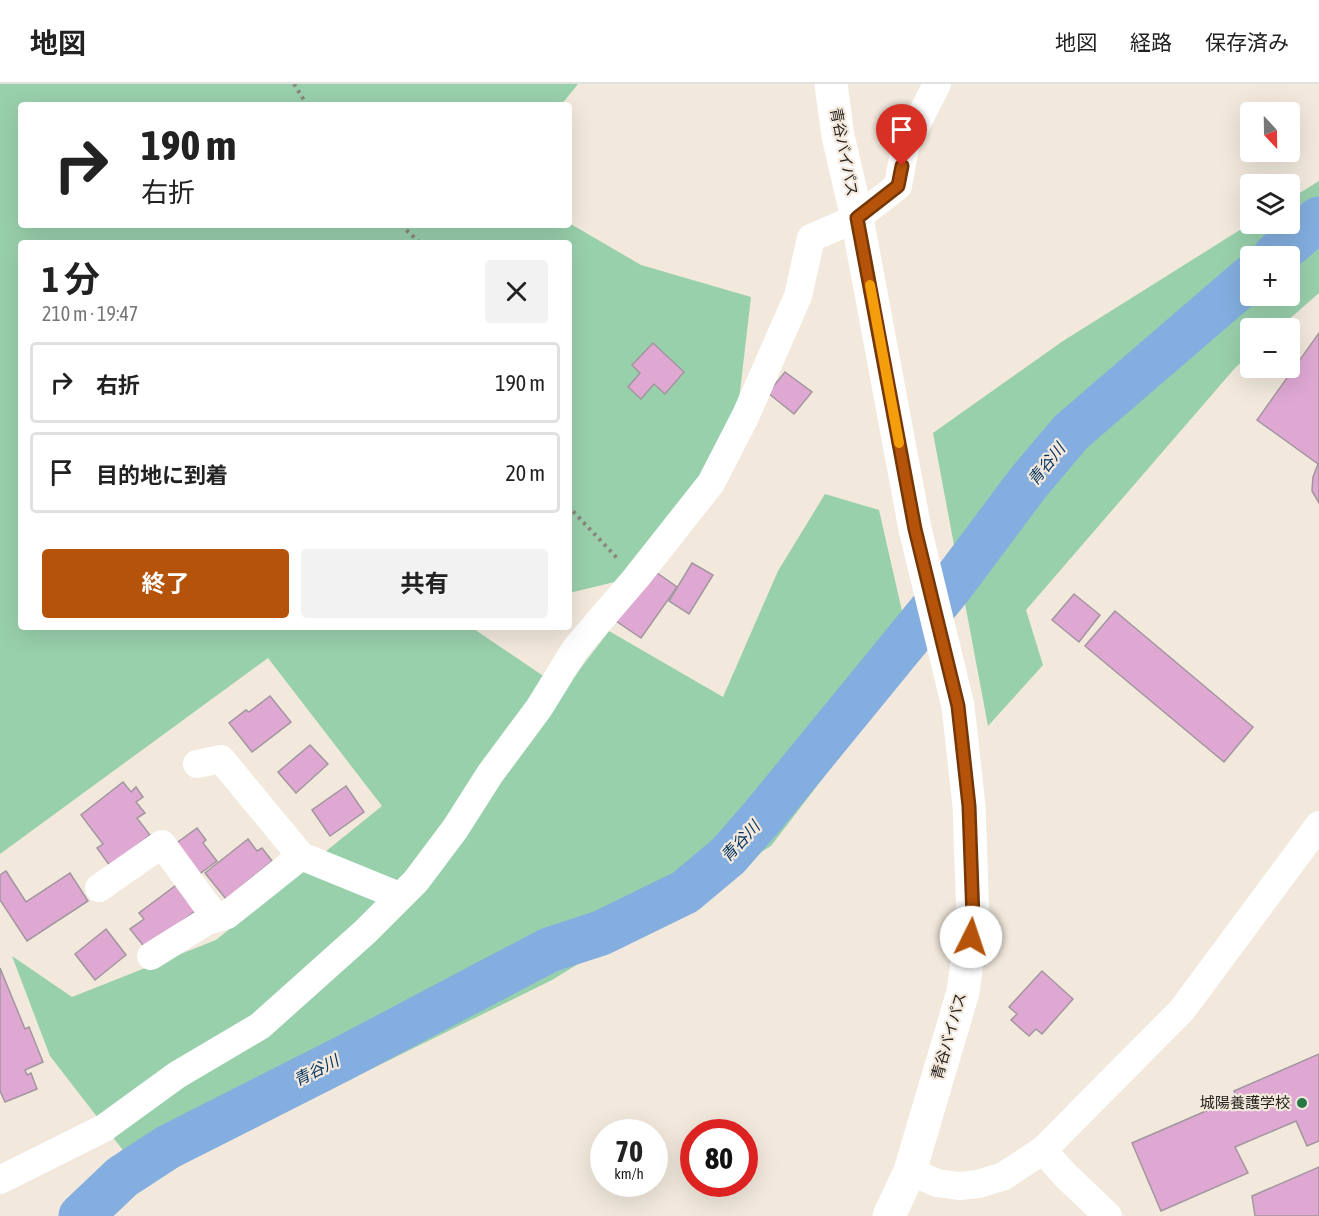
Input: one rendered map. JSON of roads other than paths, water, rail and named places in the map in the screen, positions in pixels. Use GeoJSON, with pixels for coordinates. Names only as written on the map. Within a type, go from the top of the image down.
{"type":"FeatureCollection","features":[{"type":"Feature","properties":{"kind":"highway","name":"青谷バイパス"},"geometry":{"type":"LineString","coordinates":[[831,84],[838,136],[857,218],[915,529],[958,706],[969,806],[973,919],[963,992],[910,1171],[889,1216]]}},
{"type":"Feature","properties":{"kind":"street"},"geometry":{"type":"LineString","coordinates":[[0,1180],[104,1128],[177,1075],[260,1026],[365,932],[416,881],[539,708],[576,648],[636,578],[711,483],[745,417],[798,296],[812,238],[857,218],[898,186],[905,147],[937,84]]}},
{"type":"Feature","properties":{"kind":"street"},"geometry":{"type":"LineString","coordinates":[[196,764],[221,759],[301,856],[399,896]]}},
{"type":"Feature","properties":{"kind":"street"},"geometry":{"type":"LineString","coordinates":[[910,1171],[937,1183],[959,1186],[978,1184],[1004,1176],[1043,1150],[1182,1010],[1319,825]]}},
{"type":"Feature","properties":{"kind":"street"},"geometry":{"type":"LineString","coordinates":[[99,888],[162,844],[216,918]]}},
{"type":"Feature","properties":{"kind":"street"},"geometry":{"type":"LineString","coordinates":[[151,956],[207,921],[227,915],[301,856]]}},
{"type":"Feature","properties":{"kind":"street"},"geometry":{"type":"LineString","coordinates":[[1043,1150],[1065,1175],[1108,1216]]}},
{"type":"Feature","properties":{"kind":"waterway","name":"青谷川"},"geometry":{"type":"LineString","coordinates":[[1287,246],[1319,219]]}},
{"type":"Feature","properties":{"kind":"waterway","name":"青谷川"},"geometry":{"type":"LineString","coordinates":[[81,1216],[122,1177],[168,1147],[549,950],[601,933],[685,892],[728,856],[763,816],[951,586],[1028,483],[1071,432],[1240,286]]}},
{"type":"Feature","properties":{"kind":"place","name":"城陽養護学校"},"geometry":{"type":"Point","coordinates":[1302,1103]}}]}
